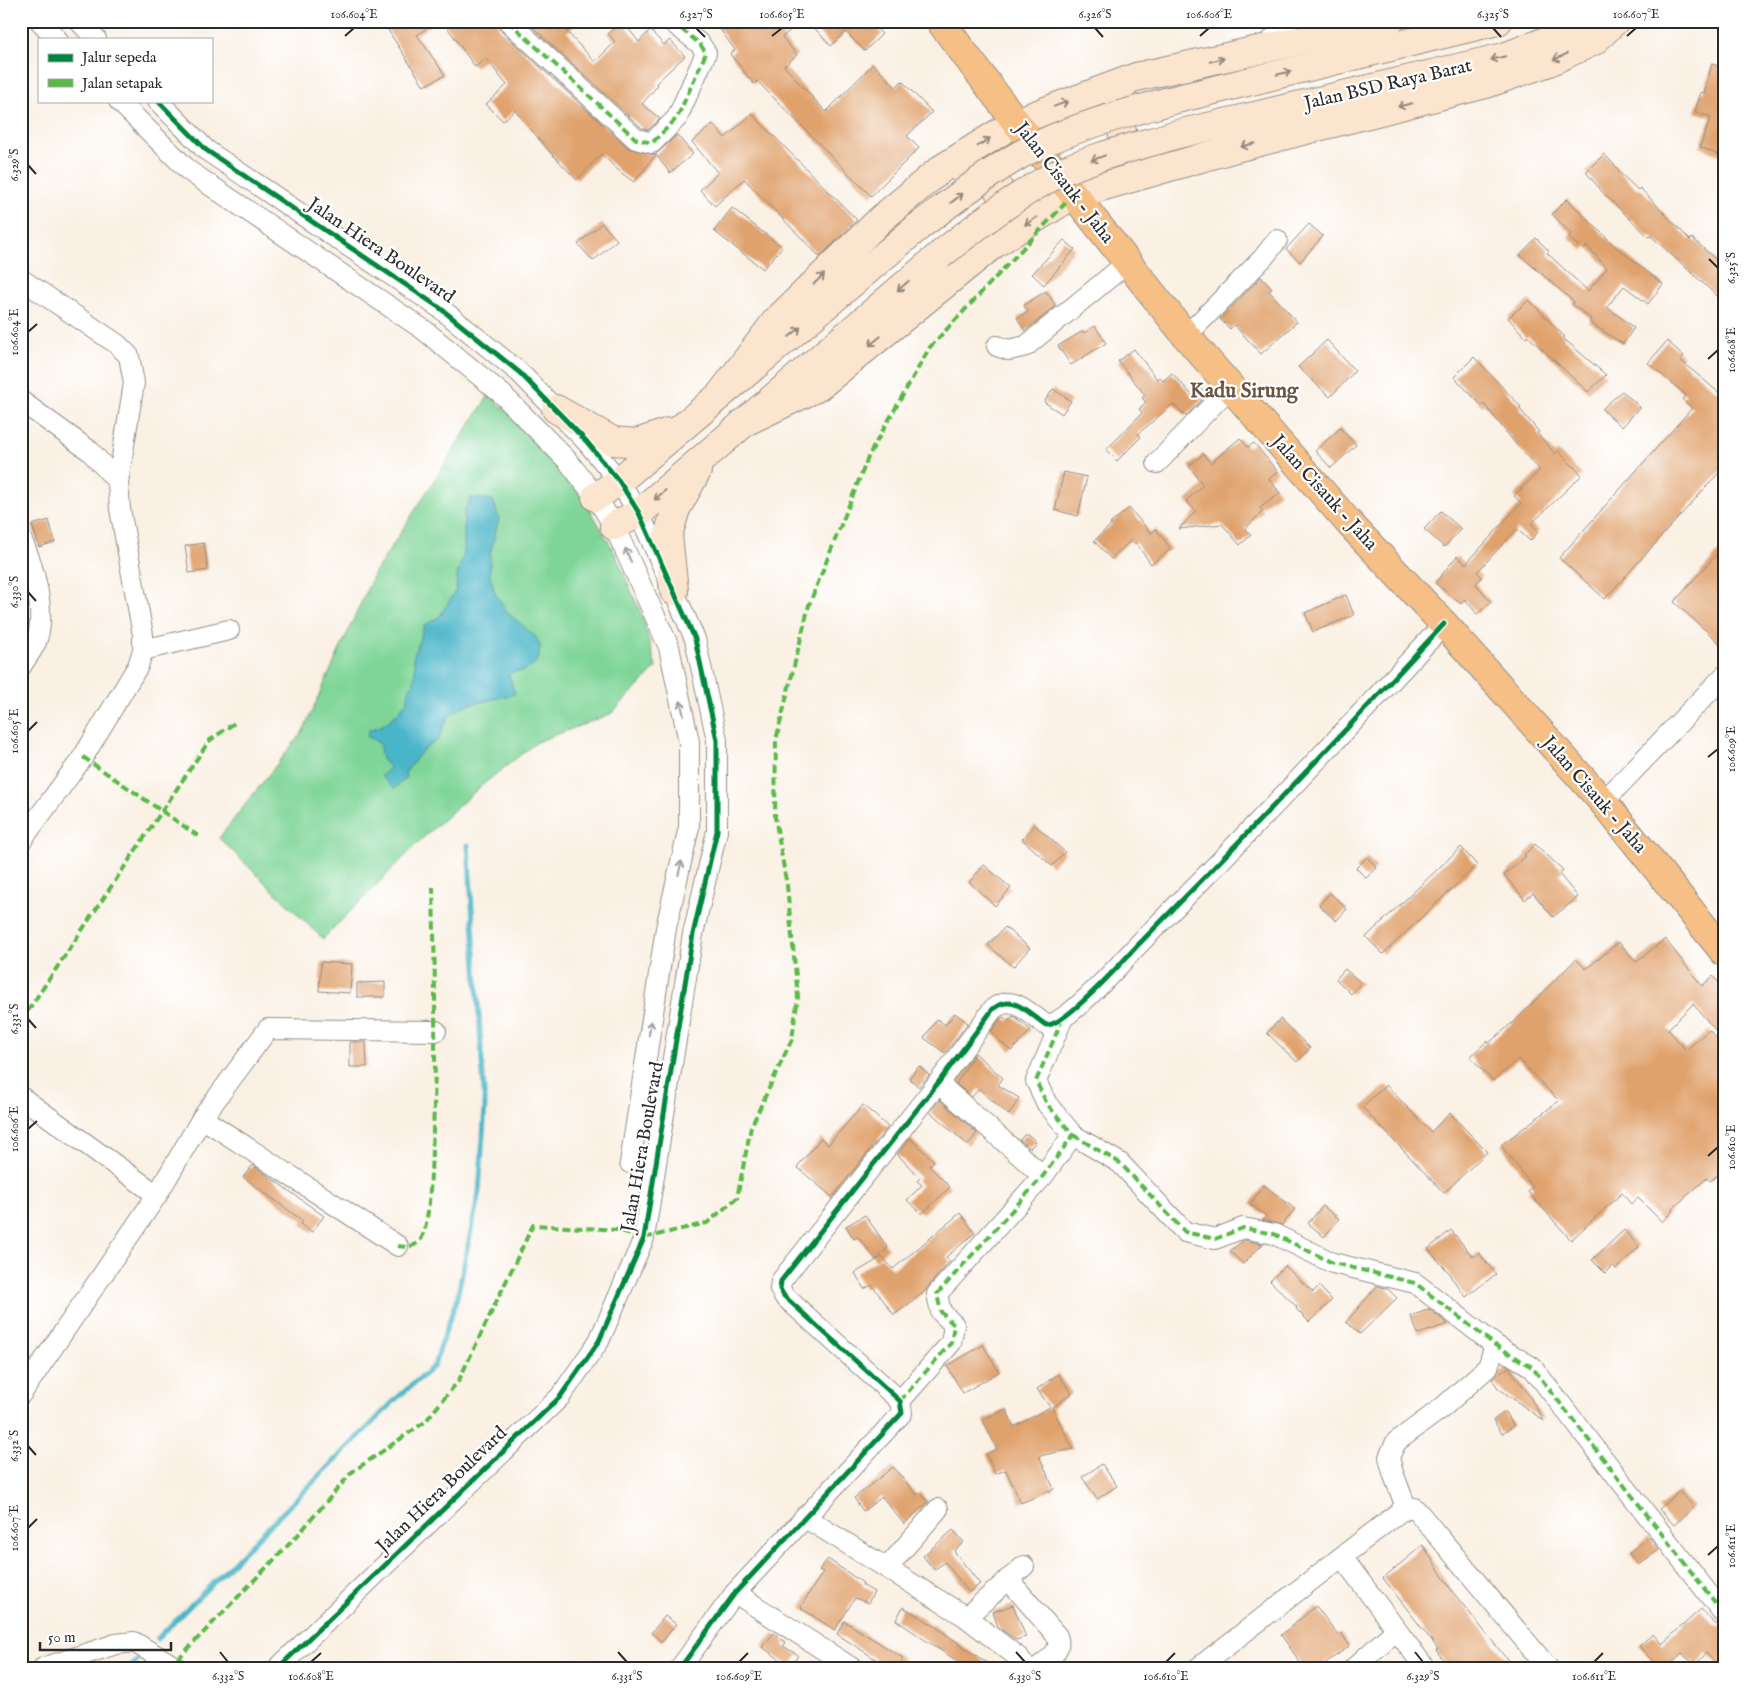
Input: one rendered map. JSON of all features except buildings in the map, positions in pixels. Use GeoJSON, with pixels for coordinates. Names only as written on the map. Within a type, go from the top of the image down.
{"type":"FeatureCollection","features":[{"type":"Feature","properties":{"kind":"main road","name":"Jalan Cisauk - Jaha"},"geometry":{"type":"LineString","coordinates":[[940,21],[1126,263],[1186,336],[1349,523],[1444,624],[1604,802],[1724,952]]}},
{"type":"Feature","properties":{"kind":"main road"},"geometry":{"type":"LineString","coordinates":[[596,497],[619,481],[720,395],[776,321],[882,218],[941,170],[1016,122],[1136,77],[1263,50],[1342,26],[1390,21]]}},
{"type":"Feature","properties":{"kind":"main road","name":"Jalan BSD Raya Barat"},"geometry":{"type":"LineString","coordinates":[[720,395],[918,227],[979,180],[1044,142],[1099,121],[1169,101],[1498,21]]}},
{"type":"Feature","properties":{"kind":"main road","name":"Jalan BSD Raya Barat"},"geometry":{"type":"LineString","coordinates":[[743,423],[940,255],[998,209],[1059,173],[1110,154],[1178,134],[1504,57],[1567,34],[1592,21]]}},
{"type":"Feature","properties":{"kind":"main road"},"geometry":{"type":"LineString","coordinates":[[614,526],[639,513],[743,423],[818,387],[994,244],[1073,195],[1486,84],[1548,62],[1594,41],[1616,21]]}},
{"type":"Feature","properties":{"kind":"main road"},"geometry":{"type":"LineString","coordinates":[[1136,77],[1118,95],[1120,128],[1136,156],[1165,169]]}},
{"type":"Feature","properties":{"kind":"main road"},"geometry":{"type":"LineString","coordinates":[[941,170],[970,170],[998,187],[1007,214],[994,244]]}},
{"type":"Feature","properties":{"kind":"main road"},"geometry":{"type":"LineString","coordinates":[[556,409],[613,441],[637,443],[682,427]]}},
{"type":"Feature","properties":{"kind":"main road"},"geometry":{"type":"LineString","coordinates":[[674,591],[668,535],[676,509],[704,456]]}},
{"type":"Feature","properties":{"kind":"street"},"geometry":{"type":"LineString","coordinates":[[40,21],[56,38]]}},
{"type":"Feature","properties":{"kind":"street"},"geometry":{"type":"LineString","coordinates":[[79,21],[95,38]]}},
{"type":"Feature","properties":{"kind":"street"},"geometry":{"type":"LineString","coordinates":[[508,21],[636,139],[652,143],[677,118],[706,53],[700,44],[671,21]]}},
{"type":"Feature","properties":{"kind":"street"},"geometry":{"type":"LineString","coordinates":[[1263,50],[1289,21]]}},
{"type":"Feature","properties":{"kind":"street","name":"Jalan Hiera Boulevard"},"geometry":{"type":"LineString","coordinates":[[120,102],[196,176],[424,330],[502,394],[566,460],[596,497],[614,526],[669,647],[689,742],[689,827],[666,928],[630,1163]]}},
{"type":"Feature","properties":{"kind":"street","name":"Jalan Hiera Boulevard"},"geometry":{"type":"LineString","coordinates":[[159,102],[206,150],[440,308],[520,373],[587,442],[619,481],[639,513],[695,639],[717,740],[717,831],[693,934],[644,1238],[599,1341],[560,1398],[278,1668]]}},
{"type":"Feature","properties":{"kind":"street"},"geometry":{"type":"LineString","coordinates":[[172,154],[184,127]]}},
{"type":"Feature","properties":{"kind":"street"},"geometry":{"type":"LineString","coordinates":[[172,154],[198,142]]}},
{"type":"Feature","properties":{"kind":"street"},"geometry":{"type":"LineString","coordinates":[[1186,336],[1263,258],[1277,240]]}},
{"type":"Feature","properties":{"kind":"street"},"geometry":{"type":"LineString","coordinates":[[997,346],[1009,350],[1026,346],[1126,263]]}},
{"type":"Feature","properties":{"kind":"street"},"geometry":{"type":"LineString","coordinates":[[21,279],[116,344],[128,356],[134,383],[118,482],[120,510],[143,635],[144,650],[138,666],[83,757],[21,841]]}},
{"type":"Feature","properties":{"kind":"street"},"geometry":{"type":"LineString","coordinates":[[1157,463],[1230,387]]}},
{"type":"Feature","properties":{"kind":"street"},"geometry":{"type":"LineString","coordinates":[[21,401],[90,451],[118,482]]}},
{"type":"Feature","properties":{"kind":"street"},"geometry":{"type":"LineString","coordinates":[[21,539],[34,575],[39,606],[36,641],[21,666]]}},
{"type":"Feature","properties":{"kind":"street"},"geometry":{"type":"LineString","coordinates":[[680,1668],[735,1592],[902,1413],[900,1401],[784,1296],[780,1288],[781,1281],[938,1083],[993,1009],[1001,1003],[1012,1002],[1046,1025],[1051,1026],[1062,1020],[1097,988],[1244,838],[1444,624]]}},
{"type":"Feature","properties":{"kind":"street"},"geometry":{"type":"LineString","coordinates":[[144,650],[229,630]]}},
{"type":"Feature","properties":{"kind":"street"},"geometry":{"type":"LineString","coordinates":[[1604,802],[1724,676]]}},
{"type":"Feature","properties":{"kind":"street"},"geometry":{"type":"LineString","coordinates":[[666,928],[693,934]]}},
{"type":"Feature","properties":{"kind":"street"},"geometry":{"type":"LineString","coordinates":[[1062,1020],[1036,1081],[1047,1104],[1073,1134],[1120,1163],[1186,1232],[1215,1239],[1243,1228],[1274,1234],[1333,1264],[1416,1283],[1495,1345],[1532,1367],[1724,1614]]}},
{"type":"Feature","properties":{"kind":"street"},"geometry":{"type":"LineString","coordinates":[[21,1394],[157,1195],[202,1118],[268,1030],[436,1031]]}},
{"type":"Feature","properties":{"kind":"street"},"geometry":{"type":"LineString","coordinates":[[938,1083],[1043,1176]]}},
{"type":"Feature","properties":{"kind":"street"},"geometry":{"type":"LineString","coordinates":[[21,1097],[157,1195]]}},
{"type":"Feature","properties":{"kind":"street"},"geometry":{"type":"LineString","coordinates":[[202,1118],[398,1246]]}},
{"type":"Feature","properties":{"kind":"street"},"geometry":{"type":"LineString","coordinates":[[900,1401],[951,1343],[954,1325],[941,1312],[937,1294],[1043,1176],[1073,1134]]}},
{"type":"Feature","properties":{"kind":"street"},"geometry":{"type":"LineString","coordinates":[[1406,1507],[1389,1457],[1396,1442],[1442,1408],[1488,1367],[1495,1345]]}},
{"type":"Feature","properties":{"kind":"street"},"geometry":{"type":"LineString","coordinates":[[1198,1668],[1406,1507],[1414,1508],[1419,1513],[1548,1668]]}},
{"type":"Feature","properties":{"kind":"street"},"geometry":{"type":"LineString","coordinates":[[887,1568],[938,1509]]}},
{"type":"Feature","properties":{"kind":"street"},"geometry":{"type":"LineString","coordinates":[[804,1517],[966,1617],[1019,1658],[1027,1668]]}},
{"type":"Feature","properties":{"kind":"street"},"geometry":{"type":"LineString","coordinates":[[1342,1557],[1424,1668]]}},
{"type":"Feature","properties":{"kind":"street"},"geometry":{"type":"LineString","coordinates":[[966,1617],[1024,1566]]}},
{"type":"Feature","properties":{"kind":"street"},"geometry":{"type":"LineString","coordinates":[[1008,1579],[1057,1636],[1060,1642],[1052,1657],[1037,1668]]}},
{"type":"Feature","properties":{"kind":"street"},"geometry":{"type":"LineString","coordinates":[[735,1592],[852,1668]]}},
{"type":"Feature","properties":{"kind":"street"},"geometry":{"type":"LineString","coordinates":[[1354,1668],[1396,1630]]}},
{"type":"Feature","properties":{"kind":"street"},"geometry":{"type":"LineString","coordinates":[[44,1668],[116,1644],[134,1642],[176,1668]]}},
{"type":"Feature","properties":{"kind":"green space"},"geometry":{"type":"Polygon","coordinates":[[[489,395],[546,446],[588,506],[615,553],[643,618],[656,668],[611,714],[537,742],[481,786],[424,837],[323,939],[219,838],[303,731],[374,574],[489,395]]]}},
{"type":"Feature","properties":{"kind":"water"},"geometry":{"type":"Polygon","coordinates":[[[471,498],[493,500],[499,519],[490,554],[490,575],[495,593],[508,613],[535,636],[540,645],[539,657],[533,666],[522,671],[512,672],[509,675],[515,694],[464,706],[451,714],[444,725],[439,739],[423,750],[405,773],[406,778],[394,789],[381,776],[390,768],[382,759],[379,743],[367,736],[369,730],[383,725],[397,714],[407,701],[410,687],[414,683],[415,666],[413,658],[424,626],[440,616],[456,590],[457,575],[464,553],[464,510],[471,498]]]}},
{"type":"Feature","properties":{"kind":"waterway"},"geometry":{"type":"LineString","coordinates":[[157,1639],[397,1398],[434,1366],[457,1298],[479,1192],[485,1107],[468,845]]}},
{"type":"Feature","properties":{"kind":"waterway"},"geometry":{"type":"LineString","coordinates":[[130,1668],[137,1660]]}},
{"type":"Feature","properties":{"kind":"marked path"},"geometry":{"type":"LineString","coordinates":[[508,21],[636,139],[652,143],[677,118],[706,53],[700,44],[671,21]]}},
{"type":"Feature","properties":{"kind":"marked path"},"geometry":{"type":"LineString","coordinates":[[169,1668],[297,1536],[352,1472],[425,1422],[459,1380],[533,1225],[618,1230],[644,1238],[707,1223],[737,1198],[751,1127],[792,1039],[798,997],[787,886],[775,817],[776,740],[809,605],[869,455],[930,347],[1073,195]]}},
{"type":"Feature","properties":{"kind":"marked path"},"geometry":{"type":"LineString","coordinates":[[21,1021],[209,741],[236,722]]}},
{"type":"Feature","properties":{"kind":"marked path"},"geometry":{"type":"LineString","coordinates":[[83,757],[201,838]]}},
{"type":"Feature","properties":{"kind":"marked path"},"geometry":{"type":"LineString","coordinates":[[398,1246],[406,1247],[419,1242],[423,1235],[429,1205],[434,1118],[435,1052],[433,887]]}},
{"type":"Feature","properties":{"kind":"marked path"},"geometry":{"type":"LineString","coordinates":[[900,1401],[951,1343],[954,1325],[941,1312],[937,1294],[1043,1176],[1073,1135],[1047,1104],[1036,1081],[1062,1020]]}},
{"type":"Feature","properties":{"kind":"marked path"},"geometry":{"type":"LineString","coordinates":[[1073,1135],[1120,1163],[1185,1232],[1215,1239],[1243,1228],[1274,1234],[1333,1263],[1415,1283],[1495,1345],[1532,1367],[1724,1614]]}},
{"type":"Feature","properties":{"kind":"cycle path"},"geometry":{"type":"LineString","coordinates":[[159,102],[206,150],[440,308],[520,373],[587,442],[619,481],[639,513],[695,639],[717,740],[717,831],[693,934],[644,1238],[599,1341],[560,1397],[278,1668]]}},
{"type":"Feature","properties":{"kind":"cycle path"},"geometry":{"type":"LineString","coordinates":[[680,1668],[735,1593],[902,1413],[900,1401],[784,1296],[780,1289],[781,1281],[938,1083],[993,1009],[1007,1003],[1014,1004],[1027,1010],[1046,1025],[1066,1016],[1079,1005],[1330,747],[1444,624]]}},
{"type":"Feature","properties":{"kind":"district","name":"Kadu Sirung"},"geometry":{"type":"Point","coordinates":[1244,391]}}]}
